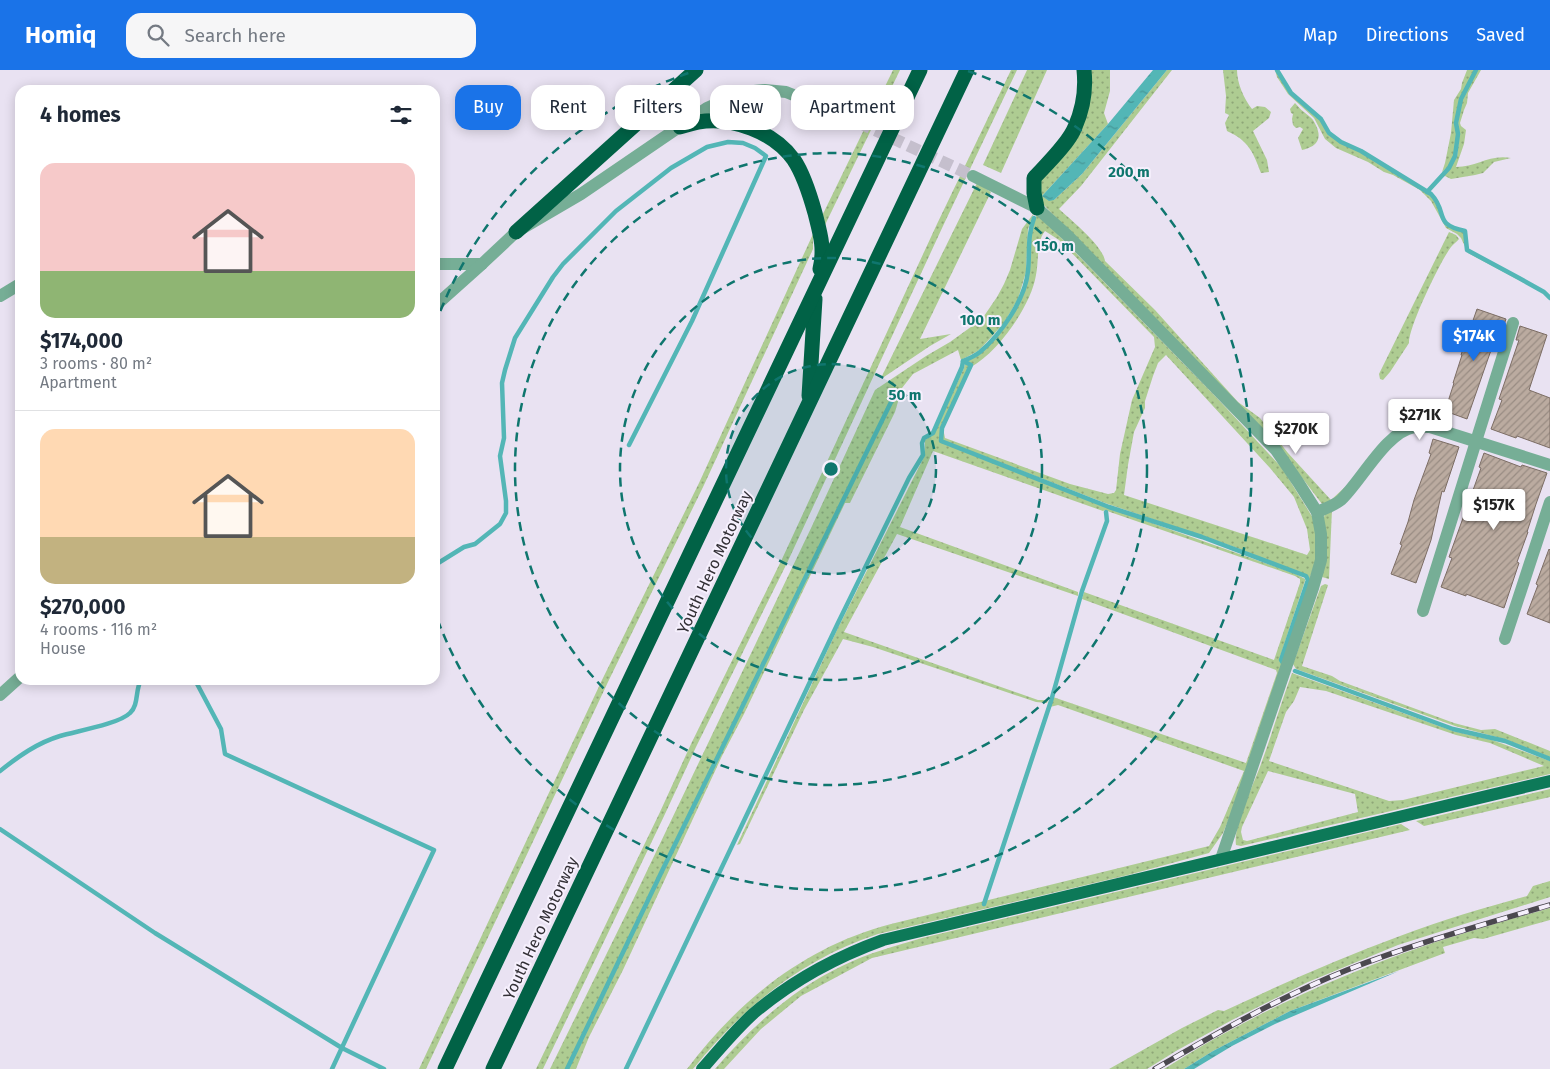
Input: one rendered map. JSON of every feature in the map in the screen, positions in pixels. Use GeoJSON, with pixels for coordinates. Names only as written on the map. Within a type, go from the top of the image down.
{"type":"FeatureCollection","features":[{"type":"Feature","properties":{"kind":"highway"},"geometry":{"type":"LineString","coordinates":[[516,232],[696,70]]}},
{"type":"Feature","properties":{"kind":"highway","name":"Youth Hero Motorway"},"geometry":{"type":"LineString","coordinates":[[445,1069],[920,70]]}},
{"type":"Feature","properties":{"kind":"highway","name":"Youth Hero Motorway"},"geometry":{"type":"LineString","coordinates":[[493,1069],[967,70]]}},
{"type":"Feature","properties":{"kind":"highway"},"geometry":{"type":"LineString","coordinates":[[1037,208],[1034,178],[1057,153],[1075,128],[1083,101],[1084,70]]}},
{"type":"Feature","properties":{"kind":"highway"},"geometry":{"type":"LineString","coordinates":[[700,122],[712,121],[743,126],[771,138],[793,159],[801,173],[812,202],[823,245],[822,264],[816,290],[808,405]]}},
{"type":"Feature","properties":{"kind":"main road"},"geometry":{"type":"LineString","coordinates":[[702,1069],[739,1028],[784,990],[815,971],[883,940],[1550,781]]}},
{"type":"Feature","properties":{"kind":"street"},"geometry":{"type":"LineString","coordinates":[[700,113],[743,92],[764,90],[791,94]]}},
{"type":"Feature","properties":{"kind":"street"},"geometry":{"type":"LineString","coordinates":[[440,302],[516,232],[581,194],[676,130]]}},
{"type":"Feature","properties":{"kind":"street"},"geometry":{"type":"LineString","coordinates":[[973,176],[1037,208],[1067,235],[1276,450],[1317,512],[1321,534],[1321,560],[1314,588],[1221,859]]}},
{"type":"Feature","properties":{"kind":"street"},"geometry":{"type":"LineString","coordinates":[[440,264],[482,264]]}},
{"type":"Feature","properties":{"kind":"street"},"geometry":{"type":"LineString","coordinates":[[0,296],[15,287]]}},
{"type":"Feature","properties":{"kind":"street"},"geometry":{"type":"LineString","coordinates":[[1423,611],[1513,323]]}},
{"type":"Feature","properties":{"kind":"street"},"geometry":{"type":"LineString","coordinates":[[1317,512],[1340,501],[1387,444],[1398,434],[1414,427],[1430,427],[1550,465]]}},
{"type":"Feature","properties":{"kind":"street"},"geometry":{"type":"LineString","coordinates":[[1505,640],[1550,502]]}},
{"type":"Feature","properties":{"kind":"street"},"geometry":{"type":"LineString","coordinates":[[0,695],[15,682]]}},
{"type":"Feature","properties":{"kind":"shaded area"},"geometry":{"type":"Polygon","coordinates":[[[893,70],[900,70],[893,85],[886,85],[893,70]]]}},
{"type":"Feature","properties":{"kind":"shaded area"},"geometry":{"type":"Polygon","coordinates":[[[1011,70],[1017,70],[788,561],[696,747],[543,1069],[536,1069],[691,744],[782,559],[937,224],[1011,70]]]}},
{"type":"Feature","properties":{"kind":"shaded area"},"geometry":{"type":"Polygon","coordinates":[[[1027,70],[1047,70],[1001,173],[983,165],[1027,70]]]}},
{"type":"Feature","properties":{"kind":"shaded area"},"geometry":{"type":"Polygon","coordinates":[[[1090,70],[1110,70],[1110,91],[1104,113],[1108,124],[1042,196],[1054,200],[1082,174],[1167,70],[1172,70],[1081,186],[1059,209],[1093,241],[1099,248],[1105,261],[1155,310],[1238,402],[1260,418],[1288,453],[1331,500],[1345,487],[1339,500],[1322,504],[1287,458],[1041,202],[1040,181],[1069,147],[1090,70]]]}},
{"type":"Feature","properties":{"kind":"shaded area"},"geometry":{"type":"Polygon","coordinates":[[[1223,70],[1237,70],[1242,91],[1252,109],[1257,106],[1265,107],[1271,112],[1269,118],[1253,131],[1267,160],[1269,172],[1261,173],[1245,143],[1227,131],[1225,123],[1229,115],[1225,113],[1226,96],[1223,70]]]}},
{"type":"Feature","properties":{"kind":"shaded area"},"geometry":{"type":"Polygon","coordinates":[[[1275,70],[1290,94],[1320,120],[1328,133],[1340,143],[1361,152],[1430,195],[1438,207],[1443,222],[1447,226],[1464,232],[1467,250],[1526,284],[1468,253],[1461,238],[1446,228],[1431,201],[1420,190],[1368,162],[1336,148],[1325,139],[1314,118],[1288,94],[1277,77],[1275,70]]]}},
{"type":"Feature","properties":{"kind":"shaded area"},"geometry":{"type":"Polygon","coordinates":[[[1467,70],[1475,70],[1460,98],[1455,123],[1457,134],[1454,156],[1448,167],[1442,172],[1451,133],[1454,100],[1461,89],[1467,70]]]}},
{"type":"Feature","properties":{"kind":"shaded area"},"geometry":{"type":"Polygon","coordinates":[[[1477,70],[1481,70],[1468,93],[1467,103],[1460,123],[1466,130],[1464,144],[1456,167],[1489,159],[1511,158],[1494,162],[1483,173],[1451,179],[1445,176],[1440,178],[1452,165],[1457,156],[1458,122],[1462,98],[1477,70]]]}},
{"type":"Feature","properties":{"kind":"shaded area"},"geometry":{"type":"Polygon","coordinates":[[[1295,103],[1312,119],[1319,135],[1318,140],[1313,146],[1302,150],[1298,138],[1303,129],[1300,127],[1296,128],[1293,125],[1293,114],[1290,109],[1295,103]]]}},
{"type":"Feature","properties":{"kind":"shaded area"},"geometry":{"type":"Polygon","coordinates":[[[864,130],[871,130],[824,227],[822,216],[864,130]]]}},
{"type":"Feature","properties":{"kind":"shaded area"},"geometry":{"type":"Polygon","coordinates":[[[977,183],[991,192],[920,339],[951,334],[884,377],[882,376],[977,183]]]}},
{"type":"Feature","properties":{"kind":"shaded area"},"geometry":{"type":"Polygon","coordinates":[[[1034,213],[1028,229],[1026,272],[1018,299],[1004,323],[978,351],[961,360],[958,350],[913,374],[902,388],[895,412],[850,503],[845,503],[722,756],[623,970],[589,1037],[576,1069],[550,1069],[633,900],[875,390],[982,319],[1004,284],[1022,229],[1034,213]]]}},
{"type":"Feature","properties":{"kind":"shaded area"},"geometry":{"type":"Polygon","coordinates":[[[1037,213],[1216,397],[1282,468],[1313,518],[1316,529],[1316,560],[1309,580],[1309,577],[1304,574],[1229,545],[1105,503],[942,440],[943,428],[945,438],[1070,484],[1108,494],[1114,493],[1116,490],[1120,454],[1132,400],[1155,347],[1154,337],[1059,240],[1045,231],[1040,241],[1033,287],[1028,300],[1012,327],[992,351],[981,360],[971,367],[971,364],[965,361],[980,354],[1001,331],[1022,298],[1029,272],[1031,233],[1037,213]],[[1166,355],[1158,363],[1145,401],[1145,408],[1134,432],[1124,495],[1307,555],[1310,550],[1307,529],[1294,497],[1270,468],[1166,355]]]}},
{"type":"Feature","properties":{"kind":"shaded area"},"geometry":{"type":"Polygon","coordinates":[[[1449,232],[1456,235],[1459,239],[1446,254],[1433,279],[1419,309],[1409,343],[1390,372],[1383,380],[1380,379],[1379,374],[1449,232]]]}},
{"type":"Feature","properties":{"kind":"shaded area"},"geometry":{"type":"Polygon","coordinates":[[[813,234],[813,249],[704,485],[608,682],[426,1069],[419,1069],[602,680],[699,483],[813,234]]]}},
{"type":"Feature","properties":{"kind":"shaded area"},"geometry":{"type":"Polygon","coordinates":[[[965,363],[969,366],[941,428],[940,442],[1104,506],[1296,574],[1305,579],[1279,660],[1283,666],[1237,799],[1223,833],[1209,853],[1128,875],[878,934],[850,944],[799,971],[776,988],[732,1025],[693,1069],[687,1069],[729,1020],[752,999],[803,961],[831,946],[891,924],[1209,846],[1220,827],[1244,771],[1058,705],[1050,707],[1053,697],[1246,763],[1277,673],[1276,670],[1082,599],[1084,592],[1274,660],[1300,579],[933,451],[900,527],[1078,592],[1078,596],[897,534],[844,632],[1038,700],[1048,700],[1047,703],[1036,702],[873,647],[843,639],[804,710],[740,844],[737,845],[837,630],[925,455],[925,440],[934,434],[965,363]]]}},
{"type":"Feature","properties":{"kind":"shaded area"},"geometry":{"type":"Polygon","coordinates":[[[1332,509],[1329,579],[1322,577],[1324,517],[1332,509]]]}},
{"type":"Feature","properties":{"kind":"shaded area"},"geometry":{"type":"Polygon","coordinates":[[[1328,585],[1302,666],[1454,723],[1481,730],[1495,729],[1550,751],[1550,757],[1504,739],[1455,726],[1296,669],[1293,664],[1321,586],[1328,585]]]}},
{"type":"Feature","properties":{"kind":"shaded area"},"geometry":{"type":"Polygon","coordinates":[[[1292,673],[1453,731],[1492,740],[1550,761],[1550,774],[1241,846],[1236,845],[1241,816],[1292,673]],[[1300,687],[1294,701],[1286,712],[1269,761],[1389,801],[1403,800],[1544,766],[1490,743],[1456,735],[1326,691],[1300,687]],[[1268,771],[1242,827],[1243,840],[1247,841],[1358,812],[1355,794],[1268,771]]]}},
{"type":"Feature","properties":{"kind":"shaded area"},"geometry":{"type":"Polygon","coordinates":[[[1550,789],[1550,797],[1424,826],[1416,821],[1550,789]]]}},
{"type":"Feature","properties":{"kind":"shaded area"},"geometry":{"type":"Polygon","coordinates":[[[1401,824],[1410,830],[872,958],[801,996],[761,1029],[724,1069],[715,1069],[773,1011],[806,986],[852,961],[922,938],[1401,824]]]}},
{"type":"Feature","properties":{"kind":"shaded area"},"geometry":{"type":"Polygon","coordinates":[[[1550,881],[1550,897],[1398,945],[1308,982],[1232,1020],[1147,1069],[1109,1069],[1218,1010],[1224,1011],[1289,981],[1378,944],[1463,914],[1527,896],[1533,886],[1550,881]]]}},
{"type":"Feature","properties":{"kind":"shaded area"},"geometry":{"type":"Polygon","coordinates":[[[1550,908],[1550,920],[1483,939],[1474,938],[1443,947],[1445,953],[1290,1011],[1213,1051],[1184,1069],[1164,1069],[1192,1051],[1251,1019],[1342,977],[1422,947],[1550,908]]]}},
{"type":"Feature","properties":{"kind":"water"},"geometry":{"type":"Polygon","coordinates":[[[1153,70],[1167,70],[1082,174],[1054,200],[1049,201],[1042,196],[1108,124],[1153,70]]]}},
{"type":"Feature","properties":{"kind":"water"},"geometry":{"type":"Polygon","coordinates":[[[1399,971],[1275,1024],[1232,1046],[1194,1069],[1184,1069],[1213,1051],[1290,1011],[1399,971]]]}},
{"type":"Feature","properties":{"kind":"building"},"geometry":{"type":"Polygon","coordinates":[[[1477,309],[1506,319],[1501,334],[1497,333],[1467,419],[1445,411],[1477,309]]]}},
{"type":"Feature","properties":{"kind":"building"},"geometry":{"type":"Polygon","coordinates":[[[1520,326],[1547,335],[1529,390],[1550,398],[1550,448],[1491,429],[1502,400],[1499,399],[1519,340],[1516,340],[1520,326]]]}},
{"type":"Feature","properties":{"kind":"building"},"geometry":{"type":"Polygon","coordinates":[[[1433,439],[1459,447],[1444,492],[1442,491],[1431,540],[1416,583],[1391,574],[1402,545],[1400,544],[1414,500],[1431,454],[1429,453],[1433,439]]]}},
{"type":"Feature","properties":{"kind":"building"},"geometry":{"type":"Polygon","coordinates":[[[1484,453],[1521,467],[1522,465],[1547,473],[1517,562],[1519,563],[1504,608],[1441,587],[1452,558],[1449,557],[1481,468],[1479,467],[1484,453]]]}},
{"type":"Feature","properties":{"kind":"building"},"geometry":{"type":"Polygon","coordinates":[[[1550,550],[1550,623],[1527,614],[1550,550]]]}},
{"type":"Feature","properties":{"kind":"waterway"},"geometry":{"type":"LineString","coordinates":[[1277,70],[1291,93],[1321,119],[1329,133],[1341,142],[1361,151],[1431,194],[1439,207],[1444,221],[1448,225],[1465,231],[1467,250],[1544,292],[1550,298]]}},
{"type":"Feature","properties":{"kind":"waterway"},"geometry":{"type":"LineString","coordinates":[[1427,192],[1449,168],[1455,156],[1458,134],[1456,123],[1461,99],[1476,70]]}},
{"type":"Feature","properties":{"kind":"waterway"},"geometry":{"type":"LineString","coordinates":[[440,562],[464,547],[475,544],[500,524],[506,513],[500,456],[504,438],[502,383],[515,338],[553,277],[563,264],[616,211],[671,168],[707,147],[728,142],[743,143],[755,148],[766,156],[692,321],[629,445]]}},
{"type":"Feature","properties":{"kind":"waterway"},"geometry":{"type":"LineString","coordinates":[[626,1069],[837,625],[909,478],[923,455],[922,443],[924,438],[933,433],[963,361],[988,345],[1004,326],[1017,305],[1026,282],[1034,218]]}},
{"type":"Feature","properties":{"kind":"waterway"},"geometry":{"type":"LineString","coordinates":[[963,361],[971,365],[942,428],[941,441],[1109,507],[1202,537],[1306,576],[1308,580],[1281,660],[1283,663]]}},
{"type":"Feature","properties":{"kind":"waterway"},"geometry":{"type":"LineString","coordinates":[[567,1069],[895,394]]}},
{"type":"Feature","properties":{"kind":"waterway"},"geometry":{"type":"LineString","coordinates":[[984,904],[1051,701],[1082,591],[1107,521],[1106,512]]}},
{"type":"Feature","properties":{"kind":"waterway"},"geometry":{"type":"LineString","coordinates":[[1295,671],[1453,729],[1505,741],[1550,759]]}},
{"type":"Feature","properties":{"kind":"waterway"},"geometry":{"type":"LineString","coordinates":[[0,771],[21,755],[44,742],[108,724],[125,717],[135,706],[139,685]]}},
{"type":"Feature","properties":{"kind":"waterway"},"geometry":{"type":"LineString","coordinates":[[198,685],[221,729],[225,754],[434,850],[332,1069]]}},
{"type":"Feature","properties":{"kind":"waterway"},"geometry":{"type":"LineString","coordinates":[[0,829],[155,933],[342,1048],[384,1069]]}},
{"type":"Feature","properties":{"kind":"tunnel"},"geometry":{"type":"LineString","coordinates":[[875,130],[973,176]]}},
{"type":"Feature","properties":{"kind":"railway"},"geometry":{"type":"LineString","coordinates":[[1155,1069],[1273,1004],[1347,970],[1422,943],[1550,905]]}}]}
